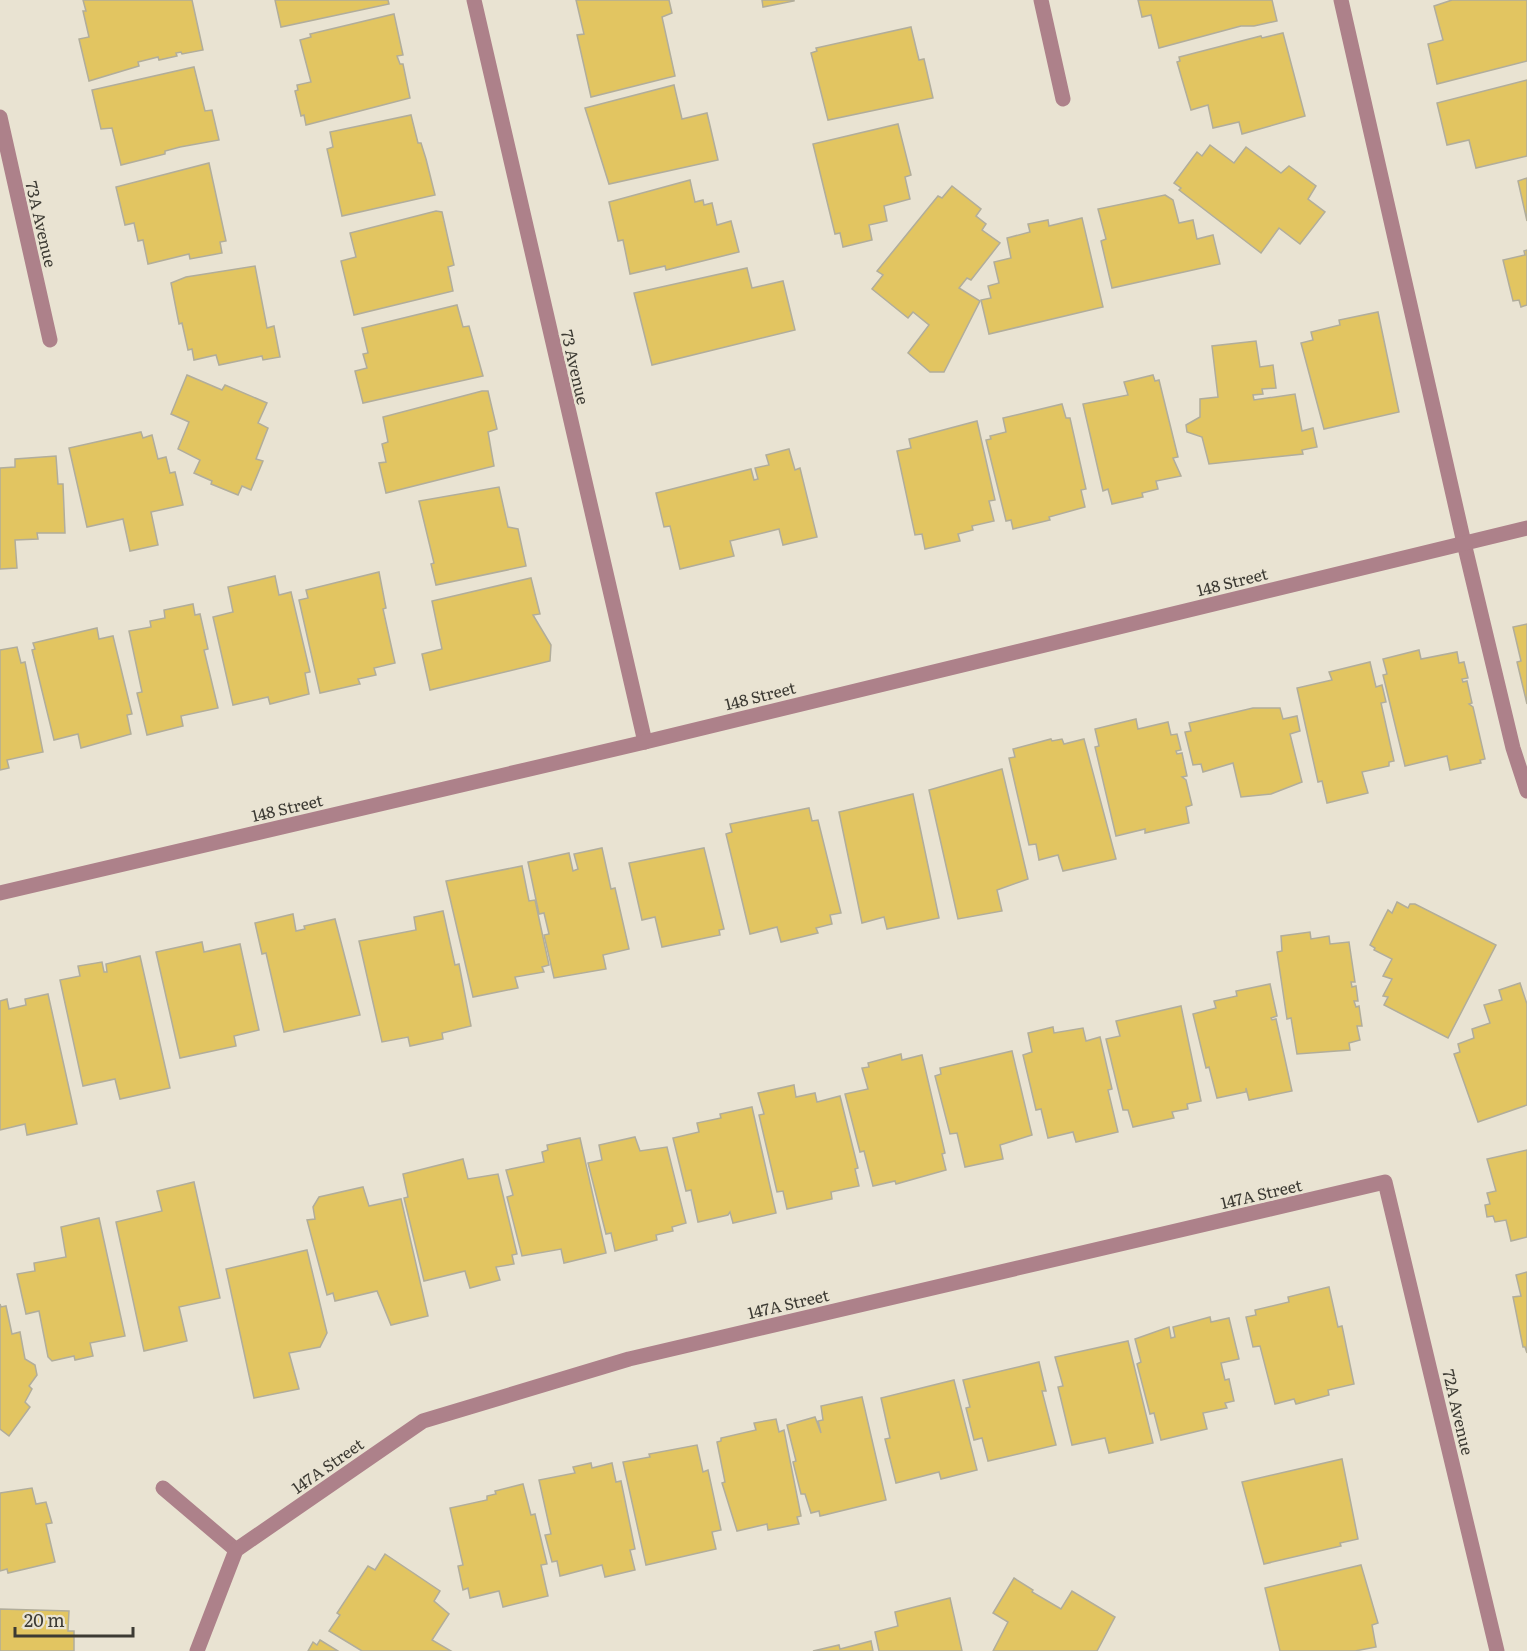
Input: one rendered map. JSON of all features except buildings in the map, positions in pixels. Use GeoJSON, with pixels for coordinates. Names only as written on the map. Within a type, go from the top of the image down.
{"type":"FeatureCollection","features":[{"type":"Feature","properties":{"kind":"street","name":"73 Avenue"},"geometry":{"type":"LineString","coordinates":[[474,0],[645,742]]}},
{"type":"Feature","properties":{"kind":"street"},"geometry":{"type":"LineString","coordinates":[[1041,0],[1063,99]]}},
{"type":"Feature","properties":{"kind":"street"},"geometry":{"type":"LineString","coordinates":[[1341,0],[1464,543],[1513,748],[1527,791]]}},
{"type":"Feature","properties":{"kind":"street","name":"73A Avenue"},"geometry":{"type":"LineString","coordinates":[[0,117],[50,340]]}},
{"type":"Feature","properties":{"kind":"street","name":"148 Street"},"geometry":{"type":"LineString","coordinates":[[0,893],[645,742],[1527,528]]}},
{"type":"Feature","properties":{"kind":"street","name":"147A Street"},"geometry":{"type":"LineString","coordinates":[[236,1550],[423,1421],[629,1359],[1385,1182]]}},
{"type":"Feature","properties":{"kind":"street","name":"72A Avenue"},"geometry":{"type":"LineString","coordinates":[[1385,1182],[1497,1651]]}},
{"type":"Feature","properties":{"kind":"street"},"geometry":{"type":"LineString","coordinates":[[163,1488],[236,1550],[197,1651]]}}]}
